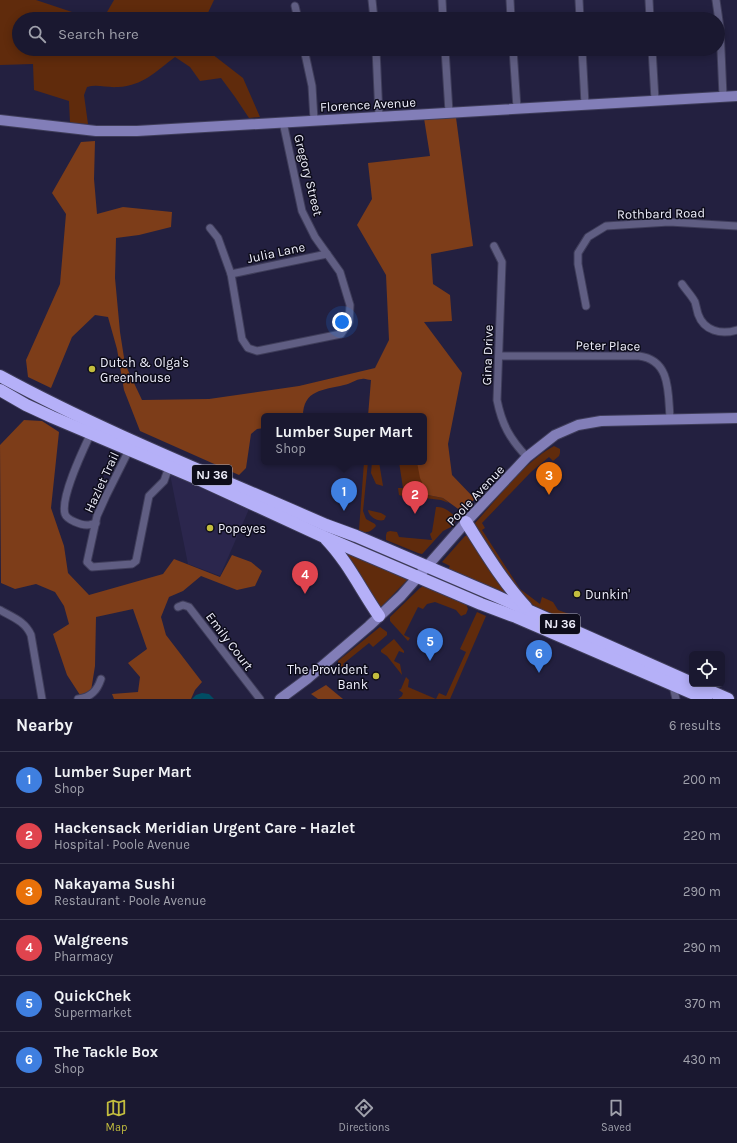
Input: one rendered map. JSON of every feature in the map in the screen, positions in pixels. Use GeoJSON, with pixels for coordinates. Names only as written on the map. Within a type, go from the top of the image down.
{"type":"FeatureCollection","features":[{"type":"Feature","properties":{"kind":"highway","name":"NJ 36"},"geometry":{"type":"LineString","coordinates":[[0,376],[59,408],[118,435],[530,611],[695,692]]}},
{"type":"Feature","properties":{"kind":"highway","name":"NJ 36"},"geometry":{"type":"LineString","coordinates":[[0,390],[26,405],[170,467],[322,536],[481,604],[516,617],[673,686],[728,699]]}},
{"type":"Feature","properties":{"kind":"highway"},"geometry":{"type":"LineString","coordinates":[[466,522],[512,592],[530,611]]}},
{"type":"Feature","properties":{"kind":"highway"},"geometry":{"type":"LineString","coordinates":[[322,536],[343,559],[366,597],[380,616]]}},
{"type":"Feature","properties":{"kind":"street"},"geometry":{"type":"LineString","coordinates":[[372,0],[373,12]]}},
{"type":"Feature","properties":{"kind":"street"},"geometry":{"type":"LineString","coordinates":[[442,0],[443,12]]}},
{"type":"Feature","properties":{"kind":"street"},"geometry":{"type":"LineString","coordinates":[[510,0],[511,12]]}},
{"type":"Feature","properties":{"kind":"street"},"geometry":{"type":"LineString","coordinates":[[579,0],[580,12]]}},
{"type":"Feature","properties":{"kind":"street"},"geometry":{"type":"LineString","coordinates":[[649,0],[650,12]]}},
{"type":"Feature","properties":{"kind":"street"},"geometry":{"type":"LineString","coordinates":[[716,0],[718,12]]}},
{"type":"Feature","properties":{"kind":"street"},"geometry":{"type":"LineString","coordinates":[[295,6],[296,12]]}},
{"type":"Feature","properties":{"kind":"street"},"geometry":{"type":"LineString","coordinates":[[306,56],[312,86],[314,120]]}},
{"type":"Feature","properties":{"kind":"street"},"geometry":{"type":"LineString","coordinates":[[376,56],[379,116]]}},
{"type":"Feature","properties":{"kind":"street"},"geometry":{"type":"LineString","coordinates":[[445,56],[449,112]]}},
{"type":"Feature","properties":{"kind":"street"},"geometry":{"type":"LineString","coordinates":[[513,56],[517,108]]}},
{"type":"Feature","properties":{"kind":"street"},"geometry":{"type":"LineString","coordinates":[[582,56],[584,104]]}},
{"type":"Feature","properties":{"kind":"street"},"geometry":{"type":"LineString","coordinates":[[652,56],[655,100]]}},
{"type":"Feature","properties":{"kind":"street"},"geometry":{"type":"LineString","coordinates":[[721,56],[723,96]]}},
{"type":"Feature","properties":{"kind":"street","name":"Florence Avenue"},"geometry":{"type":"LineString","coordinates":[[0,120],[96,131],[137,131],[737,96]]}},
{"type":"Feature","properties":{"kind":"street","name":"Gregory Street"},"geometry":{"type":"LineString","coordinates":[[210,228],[218,238],[231,274],[242,339],[248,348],[257,351],[341,334],[349,322],[350,305],[340,272],[315,237],[302,211],[283,122]]}},
{"type":"Feature","properties":{"kind":"street","name":"Rothbard Road"},"geometry":{"type":"LineString","coordinates":[[586,306],[578,264],[578,253],[588,237],[606,226],[669,222],[737,226]]}},
{"type":"Feature","properties":{"kind":"street","name":"Gina Drive"},"geometry":{"type":"LineString","coordinates":[[494,246],[502,262],[497,400],[500,415],[505,428],[513,442],[527,457]]}},
{"type":"Feature","properties":{"kind":"street","name":"Julia Lane"},"geometry":{"type":"LineString","coordinates":[[231,274],[327,254]]}},
{"type":"Feature","properties":{"kind":"street"},"geometry":{"type":"LineString","coordinates":[[682,284],[695,302],[698,314],[703,323],[719,332],[731,332],[737,330]]}},
{"type":"Feature","properties":{"kind":"street","name":"Peter Place"},"geometry":{"type":"LineString","coordinates":[[499,356],[638,356],[650,359],[656,362],[664,373],[670,418]]}},
{"type":"Feature","properties":{"kind":"street","name":"Poole Avenue"},"geometry":{"type":"LineString","coordinates":[[280,699],[354,640],[401,596],[466,522],[527,457],[555,435],[578,425],[601,421],[670,418],[737,418]]}},
{"type":"Feature","properties":{"kind":"street","name":"Hazlet Trail"},"geometry":{"type":"LineString","coordinates":[[91,433],[72,479],[64,506],[68,519],[86,525],[96,523]]}},
{"type":"Feature","properties":{"kind":"street","name":"Hazlet Trail"},"geometry":{"type":"LineString","coordinates":[[129,450],[106,496],[96,523],[87,562],[92,567],[134,563],[136,561],[149,496],[164,481],[170,467]]}},
{"type":"Feature","properties":{"kind":"street","name":"Emily Court"},"geometry":{"type":"LineString","coordinates":[[178,607],[183,605],[189,607],[260,699]]}},
{"type":"Feature","properties":{"kind":"street"},"geometry":{"type":"LineString","coordinates":[[0,610],[22,622],[31,634],[42,699]]}},
{"type":"Feature","properties":{"kind":"street"},"geometry":{"type":"LineString","coordinates":[[78,699],[92,695],[98,688],[101,679]]}},
{"type":"Feature","properties":{"kind":"street"},"geometry":{"type":"LineString","coordinates":[[673,686],[676,699]]}},
{"type":"Feature","properties":{"kind":"shaded area"},"geometry":{"type":"Polygon","coordinates":[[[0,0],[36,0],[72,12],[12,12],[12,56],[215,56],[243,78],[260,117],[249,118],[221,78],[200,81],[190,67],[175,57],[149,77],[135,84],[118,87],[87,87],[84,95],[88,124],[70,123],[69,101],[34,90],[33,64],[0,65],[0,0]]]}},
{"type":"Feature","properties":{"kind":"shaded area"},"geometry":{"type":"Polygon","coordinates":[[[114,0],[214,0],[208,12],[107,12],[114,0]]]}},
{"type":"Feature","properties":{"kind":"shaded area"},"geometry":{"type":"Polygon","coordinates":[[[455,110],[473,246],[431,254],[433,284],[450,295],[452,321],[424,322],[462,373],[448,444],[452,475],[475,499],[461,511],[443,498],[428,495],[420,478],[418,465],[427,465],[427,413],[368,413],[371,380],[360,379],[322,390],[310,396],[306,401],[303,413],[261,413],[261,428],[257,429],[251,434],[246,468],[239,475],[140,431],[124,390],[117,349],[108,317],[95,315],[72,337],[51,388],[28,377],[26,360],[60,284],[66,214],[52,193],[81,142],[95,141],[94,179],[97,214],[123,207],[172,212],[171,227],[139,235],[116,238],[115,278],[120,332],[125,364],[142,400],[209,399],[299,386],[375,368],[389,340],[386,275],[357,225],[372,199],[368,163],[430,156],[423,112],[455,110]]]}},
{"type":"Feature","properties":{"kind":"shaded area"},"geometry":{"type":"Polygon","coordinates":[[[24,420],[42,421],[59,432],[51,508],[64,546],[68,573],[89,595],[163,574],[174,559],[220,577],[232,555],[251,562],[262,571],[255,586],[237,590],[201,576],[183,591],[169,597],[161,617],[166,635],[202,682],[195,690],[191,699],[114,699],[112,694],[138,692],[140,677],[128,663],[147,649],[133,609],[96,617],[95,666],[91,691],[80,695],[67,675],[53,634],[69,624],[64,606],[55,592],[36,584],[15,589],[1,583],[0,445],[24,420]]]}},
{"type":"Feature","properties":{"kind":"shaded area"},"geometry":{"type":"Polygon","coordinates":[[[554,446],[560,449],[559,456],[553,461],[549,457],[531,472],[482,523],[485,528],[482,530],[520,589],[540,604],[542,597],[553,602],[558,610],[572,615],[572,617],[567,620],[534,606],[517,592],[475,527],[475,523],[522,470],[554,446]]]}},
{"type":"Feature","properties":{"kind":"shaded area"},"geometry":{"type":"Polygon","coordinates":[[[364,465],[368,465],[363,511],[366,519],[376,526],[372,530],[366,532],[359,530],[364,465]]]}},
{"type":"Feature","properties":{"kind":"shaded area"},"geometry":{"type":"Polygon","coordinates":[[[372,465],[380,465],[383,486],[376,484],[371,473],[372,465]]]}},
{"type":"Feature","properties":{"kind":"shaded area"},"geometry":{"type":"Polygon","coordinates":[[[399,465],[418,465],[428,495],[443,498],[449,503],[441,500],[424,498],[423,492],[403,491],[402,496],[399,495],[398,488],[403,488],[399,465]]]}},
{"type":"Feature","properties":{"kind":"shaded area"},"geometry":{"type":"Polygon","coordinates":[[[170,474],[249,509],[220,576],[188,564],[170,474]]]}},
{"type":"Feature","properties":{"kind":"shaded area"},"geometry":{"type":"Polygon","coordinates":[[[436,507],[445,509],[457,519],[451,527],[443,531],[422,554],[386,540],[387,532],[390,531],[397,532],[399,537],[432,540],[430,534],[432,532],[436,507]]]}},
{"type":"Feature","properties":{"kind":"shaded area"},"geometry":{"type":"Polygon","coordinates":[[[368,510],[381,513],[386,516],[384,520],[377,520],[370,515],[368,510]]]}},
{"type":"Feature","properties":{"kind":"shaded area"},"geometry":{"type":"Polygon","coordinates":[[[465,536],[469,536],[509,595],[448,569],[450,566],[442,562],[465,536]]]}},
{"type":"Feature","properties":{"kind":"shaded area"},"geometry":{"type":"Polygon","coordinates":[[[343,551],[408,579],[382,606],[378,606],[343,551]]]}},
{"type":"Feature","properties":{"kind":"shaded area"},"geometry":{"type":"Polygon","coordinates":[[[423,586],[466,604],[468,609],[466,614],[461,616],[456,610],[435,602],[427,604],[423,609],[418,607],[404,635],[410,638],[408,641],[390,621],[390,617],[423,586]]]}},
{"type":"Feature","properties":{"kind":"shaded area"},"geometry":{"type":"Polygon","coordinates":[[[477,612],[486,616],[450,699],[436,699],[439,693],[446,696],[466,652],[460,649],[477,612]]]}},
{"type":"Feature","properties":{"kind":"shaded area"},"geometry":{"type":"Polygon","coordinates":[[[380,627],[387,632],[387,635],[373,647],[369,643],[343,664],[346,669],[344,670],[338,661],[380,627]]]}},
{"type":"Feature","properties":{"kind":"shaded area"},"geometry":{"type":"Polygon","coordinates":[[[394,639],[404,651],[404,653],[399,651],[394,661],[400,664],[402,675],[387,656],[381,652],[381,650],[394,639]]]}},
{"type":"Feature","properties":{"kind":"shaded area"},"geometry":{"type":"Polygon","coordinates":[[[406,677],[409,680],[408,687],[436,699],[398,699],[403,693],[399,690],[401,689],[406,677]]]}},
{"type":"Feature","properties":{"kind":"shaded area"},"geometry":{"type":"Polygon","coordinates":[[[326,685],[343,699],[318,699],[311,694],[326,685]]]}},
{"type":"Feature","properties":{"kind":"water"},"geometry":{"type":"Polygon","coordinates":[[[202,693],[209,694],[214,699],[192,699],[196,695],[202,693]]]}},
{"type":"Feature","properties":{"kind":"place","name":"Dutch & Olga's Greenhouse"},"geometry":{"type":"Point","coordinates":[92,369]}},
{"type":"Feature","properties":{"kind":"place","name":"Nakayama Sushi"},"geometry":{"type":"Point","coordinates":[549,495]}},
{"type":"Feature","properties":{"kind":"place","name":"Lumber Super Mart"},"geometry":{"type":"Point","coordinates":[344,511]}},
{"type":"Feature","properties":{"kind":"place","name":"Hackensack Meridian Urgent Care - Hazlet"},"geometry":{"type":"Point","coordinates":[415,514]}},
{"type":"Feature","properties":{"kind":"place","name":"Popeyes"},"geometry":{"type":"Point","coordinates":[210,528]}},
{"type":"Feature","properties":{"kind":"place","name":"Walgreens"},"geometry":{"type":"Point","coordinates":[305,594]}},
{"type":"Feature","properties":{"kind":"place","name":"Dunkin'"},"geometry":{"type":"Point","coordinates":[577,594]}},
{"type":"Feature","properties":{"kind":"place","name":"QuickChek"},"geometry":{"type":"Point","coordinates":[430,661]}},
{"type":"Feature","properties":{"kind":"place","name":"The Tackle Box"},"geometry":{"type":"Point","coordinates":[539,673]}},
{"type":"Feature","properties":{"kind":"place","name":"The Provident Bank"},"geometry":{"type":"Point","coordinates":[376,676]}}]}
